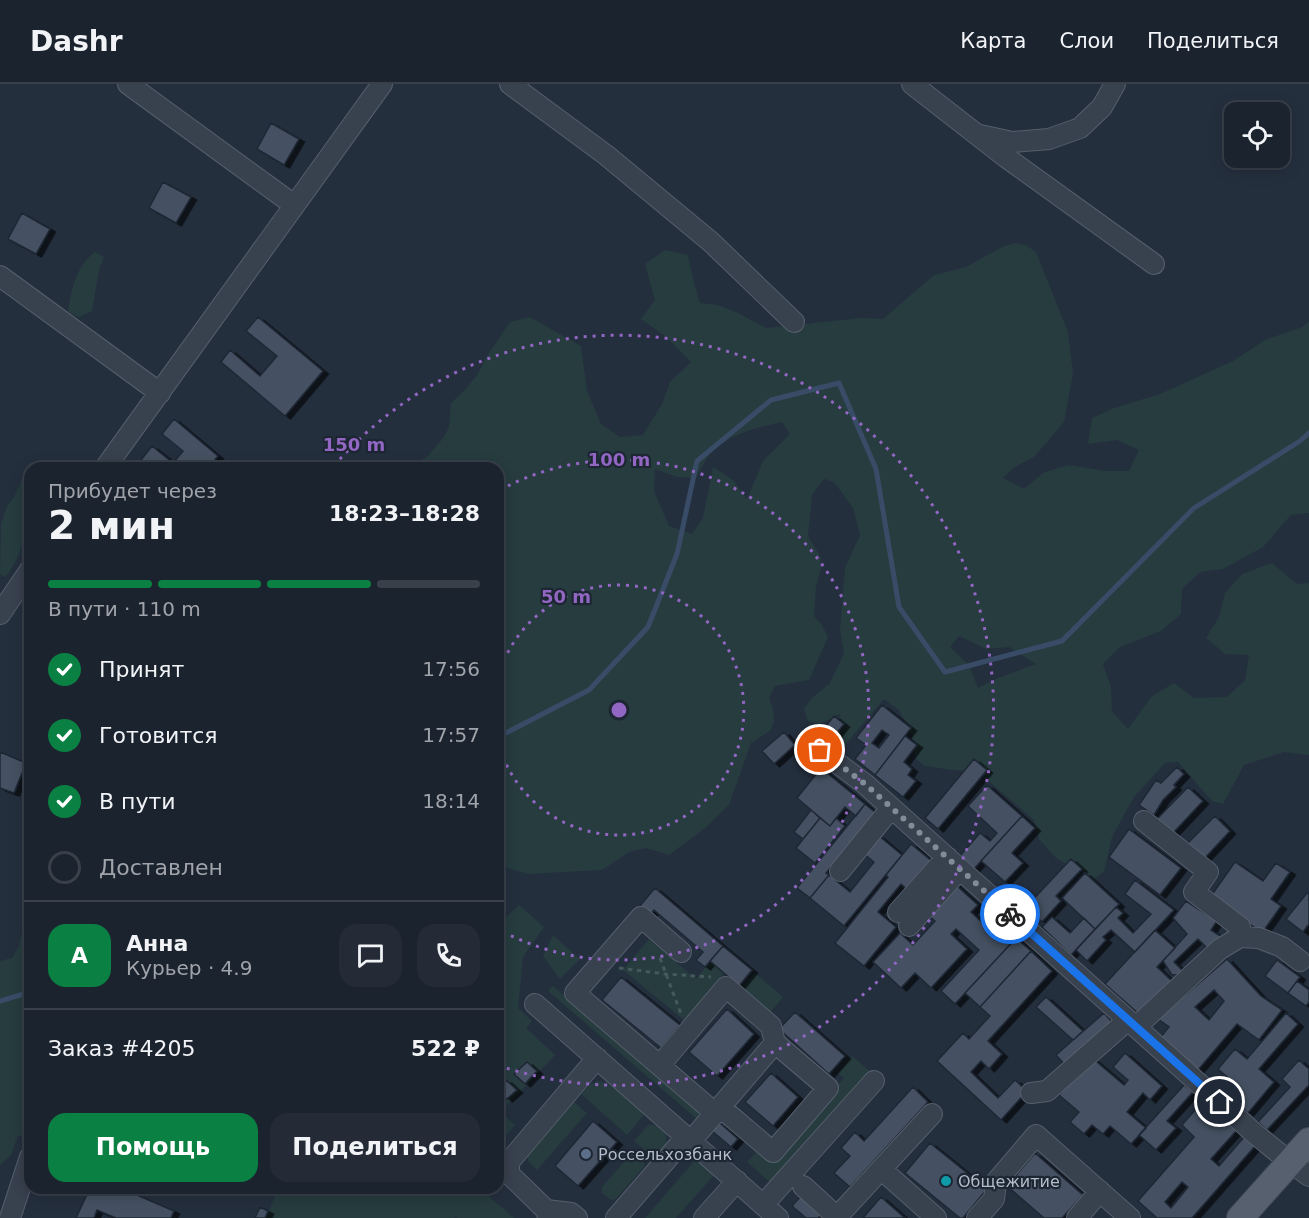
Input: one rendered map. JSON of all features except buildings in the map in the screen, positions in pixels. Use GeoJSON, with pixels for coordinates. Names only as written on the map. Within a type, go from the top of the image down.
{"type":"FeatureCollection","features":[{"type":"Feature","properties":{"kind":"main road"},"geometry":{"type":"LineString","coordinates":[[1240,1218],[1299,1169],[1309,1141]]}},
{"type":"Feature","properties":{"kind":"street"},"geometry":{"type":"LineString","coordinates":[[128,84],[294,205]]}},
{"type":"Feature","properties":{"kind":"street"},"geometry":{"type":"LineString","coordinates":[[109,462],[382,84]]}},
{"type":"Feature","properties":{"kind":"street"},"geometry":{"type":"LineString","coordinates":[[510,84],[606,155],[711,242],[794,322]]}},
{"type":"Feature","properties":{"kind":"street"},"geometry":{"type":"LineString","coordinates":[[912,84],[1007,158],[1154,264]]}},
{"type":"Feature","properties":{"kind":"street"},"geometry":{"type":"LineString","coordinates":[[976,134],[1012,142],[1049,139],[1080,128],[1102,107],[1115,84]]}},
{"type":"Feature","properties":{"kind":"street"},"geometry":{"type":"LineString","coordinates":[[0,276],[160,393]]}},
{"type":"Feature","properties":{"kind":"street"},"geometry":{"type":"LineString","coordinates":[[0,614],[7,586],[24,574]]}},
{"type":"Feature","properties":{"kind":"street"},"geometry":{"type":"LineString","coordinates":[[820,750],[865,784],[1246,1125],[1299,1169]]}},
{"type":"Feature","properties":{"kind":"street"},"geometry":{"type":"LineString","coordinates":[[840,871],[891,808]]}},
{"type":"Feature","properties":{"kind":"street"},"geometry":{"type":"LineString","coordinates":[[1144,821],[1208,872],[1194,892],[1239,927],[1240,937]]}},
{"type":"Feature","properties":{"kind":"street"},"geometry":{"type":"LineString","coordinates":[[903,919],[953,863]]}},
{"type":"Feature","properties":{"kind":"street"},"geometry":{"type":"LineString","coordinates":[[660,1065],[726,987],[771,1026],[775,1043],[828,1088],[773,1152],[660,1065],[575,993],[641,917],[681,952]]}},
{"type":"Feature","properties":{"kind":"street"},"geometry":{"type":"LineString","coordinates":[[1031,1093],[1047,1091],[1220,949],[1240,937],[1259,938],[1282,947],[1300,961]]}},
{"type":"Feature","properties":{"kind":"street"},"geometry":{"type":"LineString","coordinates":[[535,1004],[778,1218]]}},
{"type":"Feature","properties":{"kind":"street"},"geometry":{"type":"LineString","coordinates":[[616,1218],[688,1139],[718,1110],[775,1043]]}},
{"type":"Feature","properties":{"kind":"street"},"geometry":{"type":"LineString","coordinates":[[577,1218],[571,1213],[547,1214],[509,1174],[508,1162],[597,1058]]}},
{"type":"Feature","properties":{"kind":"street"},"geometry":{"type":"LineString","coordinates":[[763,1205],[874,1081]]}},
{"type":"Feature","properties":{"kind":"street"},"geometry":{"type":"LineString","coordinates":[[803,1186],[836,1218],[932,1114]]}},
{"type":"Feature","properties":{"kind":"street"},"geometry":{"type":"LineString","coordinates":[[977,1218],[994,1198],[996,1182],[1036,1135],[1130,1218]]}},
{"type":"Feature","properties":{"kind":"street"},"geometry":{"type":"LineString","coordinates":[[881,1170],[936,1218]]}},
{"type":"Feature","properties":{"kind":"street"},"geometry":{"type":"LineString","coordinates":[[10,1218],[24,1175]]}},
{"type":"Feature","properties":{"kind":"street"},"geometry":{"type":"LineString","coordinates":[[704,1218],[737,1181]]}},
{"type":"Feature","properties":{"kind":"street"},"geometry":{"type":"LineString","coordinates":[[1077,1218],[1100,1191]]}},
{"type":"Feature","properties":{"kind":"path"},"geometry":{"type":"LineString","coordinates":[[658,952],[688,1032]]}},
{"type":"Feature","properties":{"kind":"path"},"geometry":{"type":"LineString","coordinates":[[599,965],[666,974],[715,977],[726,987]]}},
{"type":"Feature","properties":{"kind":"green space"},"geometry":{"type":"Polygon","coordinates":[[[1014,243],[1026,245],[1036,252],[1068,332],[1073,374],[1064,422],[1034,457],[1013,468],[1003,478],[1024,489],[1043,473],[1068,465],[1105,471],[1129,471],[1139,450],[1117,440],[1088,444],[1092,418],[1114,408],[1160,394],[1233,361],[1265,340],[1302,327],[1309,321],[1309,513],[1291,515],[1263,547],[1223,569],[1200,572],[1182,589],[1181,614],[1161,631],[1120,647],[1103,664],[1111,687],[1112,711],[1128,729],[1152,696],[1174,683],[1194,698],[1227,697],[1245,680],[1249,655],[1225,654],[1206,638],[1219,617],[1225,593],[1242,574],[1272,563],[1297,584],[1309,583],[1309,755],[1284,752],[1244,765],[1223,804],[1212,801],[1178,762],[1165,763],[1134,797],[1112,837],[1104,872],[1093,879],[1056,858],[1039,839],[1034,820],[977,771],[925,766],[916,759],[912,735],[899,710],[884,699],[844,746],[835,742],[840,714],[820,724],[808,721],[804,709],[811,699],[830,683],[844,653],[840,630],[845,568],[860,535],[853,508],[834,482],[824,479],[812,495],[808,536],[820,556],[821,569],[816,586],[814,616],[828,637],[809,680],[775,686],[769,698],[774,722],[770,731],[751,743],[729,805],[704,829],[669,855],[646,848],[629,852],[602,870],[528,874],[507,868],[504,861],[504,462],[416,462],[427,457],[444,437],[449,427],[451,403],[478,374],[510,322],[530,317],[581,346],[587,391],[601,424],[620,437],[643,435],[662,404],[670,382],[691,362],[665,336],[641,319],[655,300],[645,264],[665,250],[688,255],[700,303],[718,305],[766,328],[861,318],[883,319],[934,275],[966,267],[1002,247],[1014,243]],[[782,422],[746,431],[714,449],[696,478],[677,477],[655,469],[654,491],[669,526],[692,534],[703,518],[713,467],[733,480],[747,499],[763,461],[790,434],[782,422]],[[959,636],[950,647],[969,665],[978,688],[1036,664],[1009,647],[986,649],[959,636]]]}},
{"type":"Feature","properties":{"kind":"green space"},"geometry":{"type":"Polygon","coordinates":[[[95,252],[104,257],[99,270],[92,311],[79,317],[68,312],[71,295],[79,271],[95,252]]]}},
{"type":"Feature","properties":{"kind":"green space"},"geometry":{"type":"Polygon","coordinates":[[[24,475],[24,536],[14,564],[5,577],[0,574],[1,524],[7,506],[24,475]]]}},
{"type":"Feature","properties":{"kind":"green space"},"geometry":{"type":"Polygon","coordinates":[[[519,905],[544,927],[523,957],[518,1008],[532,1021],[526,1028],[555,1055],[504,1109],[504,919],[519,905]]]}},
{"type":"Feature","properties":{"kind":"green space"},"geometry":{"type":"Polygon","coordinates":[[[24,926],[24,1136],[18,1136],[11,1155],[0,1165],[0,961],[12,958],[18,948],[24,926]]]}},
{"type":"Feature","properties":{"kind":"green space"},"geometry":{"type":"Polygon","coordinates":[[[553,935],[580,959],[560,979],[543,956],[553,935]]]}},
{"type":"Feature","properties":{"kind":"green space"},"geometry":{"type":"Polygon","coordinates":[[[649,939],[696,979],[710,961],[724,973],[685,1021],[623,970],[649,939]]]}},
{"type":"Feature","properties":{"kind":"green space"},"geometry":{"type":"Polygon","coordinates":[[[755,973],[783,997],[769,1014],[740,989],[755,973]]]}},
{"type":"Feature","properties":{"kind":"green space"},"geometry":{"type":"Polygon","coordinates":[[[553,986],[703,1115],[699,1121],[548,991],[553,986]]]}},
{"type":"Feature","properties":{"kind":"green space"},"geometry":{"type":"Polygon","coordinates":[[[852,1056],[872,1073],[773,1185],[747,1162],[758,1150],[772,1162],[844,1078],[838,1073],[852,1056]]]}},
{"type":"Feature","properties":{"kind":"green space"},"geometry":{"type":"Polygon","coordinates":[[[598,1081],[616,1090],[644,1115],[627,1135],[581,1094],[591,1084],[598,1081]]]}},
{"type":"Feature","properties":{"kind":"green space"},"geometry":{"type":"Polygon","coordinates":[[[574,1102],[587,1113],[537,1170],[528,1161],[528,1155],[574,1102]]]}},
{"type":"Feature","properties":{"kind":"green space"},"geometry":{"type":"Polygon","coordinates":[[[504,1115],[515,1125],[504,1138],[504,1115]]]}},
{"type":"Feature","properties":{"kind":"green space"},"geometry":{"type":"Polygon","coordinates":[[[648,1125],[660,1127],[666,1136],[664,1146],[655,1155],[634,1141],[648,1125]]]}},
{"type":"Feature","properties":{"kind":"green space"},"geometry":{"type":"Polygon","coordinates":[[[630,1155],[636,1155],[641,1159],[644,1167],[616,1199],[611,1200],[602,1193],[602,1187],[630,1155]]]}},
{"type":"Feature","properties":{"kind":"green space"},"geometry":{"type":"Polygon","coordinates":[[[696,1159],[714,1175],[676,1218],[645,1218],[696,1159]]]}},
{"type":"Feature","properties":{"kind":"green space"},"geometry":{"type":"Polygon","coordinates":[[[276,1194],[486,1194],[514,1218],[456,1217],[266,1218],[276,1194]]]}},
{"type":"Feature","properties":{"kind":"waterway"},"geometry":{"type":"LineString","coordinates":[[504,734],[589,690],[648,627],[677,554],[697,461],[771,400],[839,383],[876,469],[899,607],[945,672],[1062,641],[1194,508],[1309,433]]}},
{"type":"Feature","properties":{"kind":"waterway"},"geometry":{"type":"LineString","coordinates":[[0,1001],[24,994]]}},
{"type":"Feature","properties":{"kind":"way so far"},"geometry":{"type":"LineString","coordinates":[[820,750],[865,784],[1010,914]]}},
{"type":"Feature","properties":{"kind":"place","name":"Россельхозбанк"},"geometry":{"type":"Point","coordinates":[586,1154]}},
{"type":"Feature","properties":{"kind":"place","name":"Общежитие"},"geometry":{"type":"Point","coordinates":[946,1181]}},
{"type":"Feature","properties":{"kind":"route"},"geometry":{"type":"LineString","coordinates":[[1010,914],[1220,1102]]}}]}
